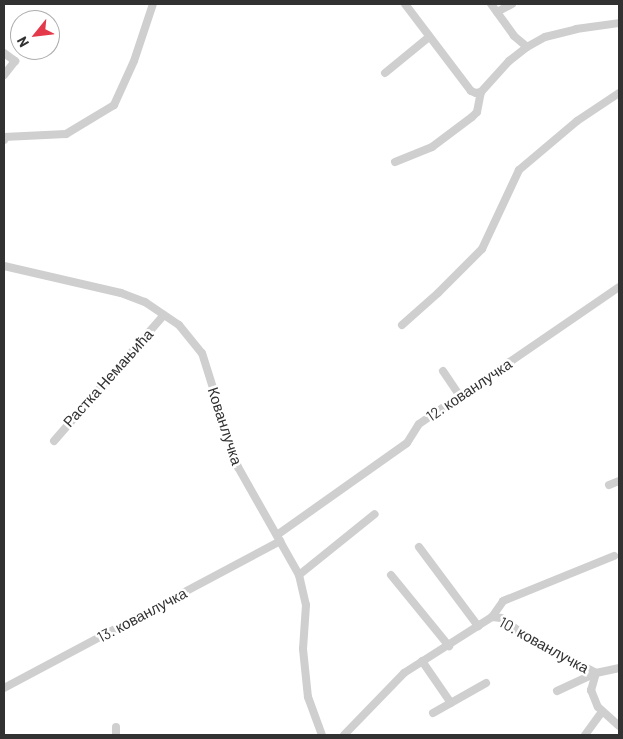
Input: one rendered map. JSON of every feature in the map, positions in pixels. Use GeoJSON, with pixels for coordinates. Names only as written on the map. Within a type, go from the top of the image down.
{"type":"FeatureCollection","features":[{"type":"Feature","properties":{"kind":"street"},"geometry":{"type":"LineString","coordinates":[[4,137],[66,134],[114,105],[134,61],[153,4]]}},
{"type":"Feature","properties":{"kind":"street"},"geometry":{"type":"LineString","coordinates":[[405,4],[471,90],[482,92]]}},
{"type":"Feature","properties":{"kind":"street"},"geometry":{"type":"LineString","coordinates":[[491,4],[514,36],[527,47]]}},
{"type":"Feature","properties":{"kind":"street"},"geometry":{"type":"LineString","coordinates":[[497,12],[512,4]]}},
{"type":"Feature","properties":{"kind":"street"},"geometry":{"type":"LineString","coordinates":[[395,162],[432,147],[472,117],[477,112],[482,92],[509,61],[527,47],[555,33],[619,23]]}},
{"type":"Feature","properties":{"kind":"street"},"geometry":{"type":"LineString","coordinates":[[385,73],[429,37]]}},
{"type":"Feature","properties":{"kind":"street"},"geometry":{"type":"LineString","coordinates":[[4,53],[15,62],[4,75]]}},
{"type":"Feature","properties":{"kind":"street"},"geometry":{"type":"LineString","coordinates":[[402,325],[438,293],[482,249],[499,209],[519,170],[577,121],[619,93]]}},
{"type":"Feature","properties":{"kind":"street","name":"Кованлучка"},"geometry":{"type":"LineString","coordinates":[[4,266],[121,293],[145,302],[179,325],[202,353],[238,467],[299,575],[306,605],[303,649],[308,697],[322,735]]}},
{"type":"Feature","properties":{"kind":"street","name":"12. кованлучка"},"geometry":{"type":"LineString","coordinates":[[278,538],[407,443],[419,424],[619,287]]}},
{"type":"Feature","properties":{"kind":"street","name":"Растка Немањића"},"geometry":{"type":"LineString","coordinates":[[54,442],[164,315]]}},
{"type":"Feature","properties":{"kind":"street"},"geometry":{"type":"LineString","coordinates":[[443,371],[460,396]]}},
{"type":"Feature","properties":{"kind":"street"},"geometry":{"type":"LineString","coordinates":[[609,485],[619,481]]}},
{"type":"Feature","properties":{"kind":"street"},"geometry":{"type":"LineString","coordinates":[[299,575],[375,514]]}},
{"type":"Feature","properties":{"kind":"street","name":"13. кованлучка"},"geometry":{"type":"LineString","coordinates":[[4,688],[278,538]]}},
{"type":"Feature","properties":{"kind":"street"},"geometry":{"type":"LineString","coordinates":[[419,547],[478,626]]}},
{"type":"Feature","properties":{"kind":"street","name":"10. кованлучка"},"geometry":{"type":"LineString","coordinates":[[344,735],[397,680],[422,661],[449,646],[492,617],[503,601],[614,556]]}},
{"type":"Feature","properties":{"kind":"street"},"geometry":{"type":"LineString","coordinates":[[391,575],[449,646]]}},
{"type":"Feature","properties":{"kind":"street","name":"10. кованлучка"},"geometry":{"type":"LineString","coordinates":[[492,617],[501,618],[520,632],[596,673],[619,668]]}},
{"type":"Feature","properties":{"kind":"street"},"geometry":{"type":"LineString","coordinates":[[422,661],[451,703]]}},
{"type":"Feature","properties":{"kind":"street"},"geometry":{"type":"LineString","coordinates":[[557,691],[596,673]]}},
{"type":"Feature","properties":{"kind":"street","name":"10. кованлучка"},"geometry":{"type":"LineString","coordinates":[[596,673],[591,690],[602,712],[619,726]]}},
{"type":"Feature","properties":{"kind":"street"},"geometry":{"type":"LineString","coordinates":[[433,713],[486,683]]}},
{"type":"Feature","properties":{"kind":"street"},"geometry":{"type":"LineString","coordinates":[[585,735],[602,712]]}}]}
